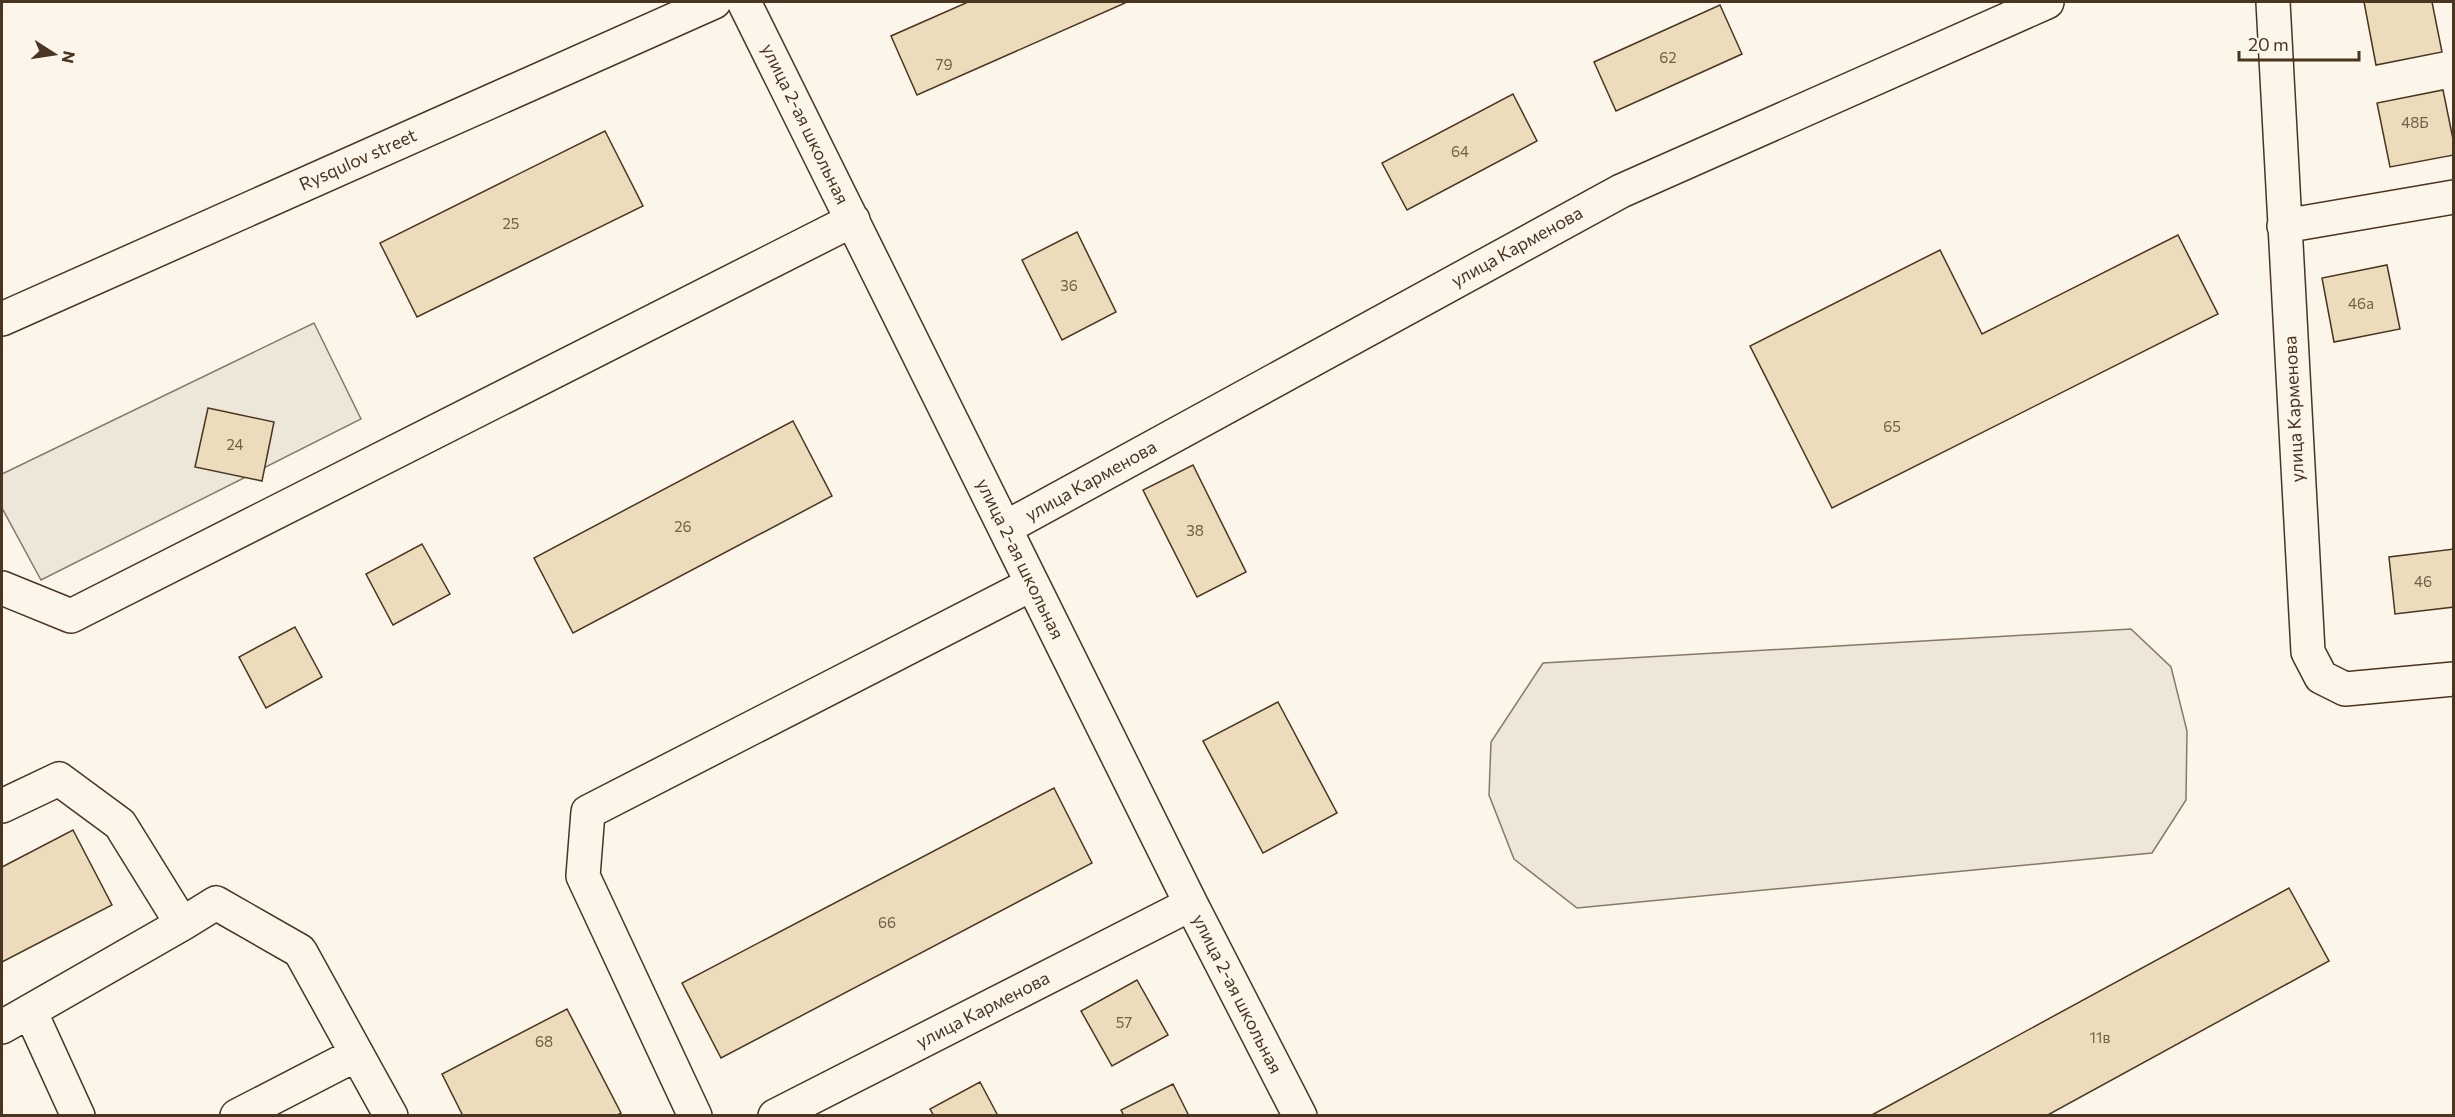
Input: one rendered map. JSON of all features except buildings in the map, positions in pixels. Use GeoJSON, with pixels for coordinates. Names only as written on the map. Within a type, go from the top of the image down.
{"type":"FeatureCollection","features":[{"type":"Feature","properties":{"kind":"street","name":"Rysqulov street"},"geometry":{"type":"LineString","coordinates":[[2,319],[714,2]]}},
{"type":"Feature","properties":{"kind":"street","name":"улица 2-ая школьная"},"geometry":{"type":"LineString","coordinates":[[744,2],[1191,904],[1299,1116]]}},
{"type":"Feature","properties":{"kind":"street","name":"улица Карменова"},"geometry":{"type":"LineString","coordinates":[[1005,528],[1621,191],[2047,2]]}},
{"type":"Feature","properties":{"kind":"street","name":"улица Карменова"},"geometry":{"type":"LineString","coordinates":[[2273,2],[2308,652],[2321,676],[2345,689],[2454,679]]}},
{"type":"Feature","properties":{"kind":"street"},"geometry":{"type":"LineString","coordinates":[[2284,226],[2454,197]]}},
{"type":"Feature","properties":{"kind":"street"},"geometry":{"type":"LineString","coordinates":[[2,588],[71,615],[853,220]]}},
{"type":"Feature","properties":{"kind":"street"},"geometry":{"type":"LineString","coordinates":[[695,1116],[583,876],[588,812],[1032,584]]}},
{"type":"Feature","properties":{"kind":"street"},"geometry":{"type":"LineString","coordinates":[[2,806],[59,779],[120,824],[182,924]]}},
{"type":"Feature","properties":{"kind":"street"},"geometry":{"type":"LineString","coordinates":[[2,1028],[216,903],[300,951],[391,1116]]}},
{"type":"Feature","properties":{"kind":"street","name":"улица Карменова"},"geometry":{"type":"LineString","coordinates":[[774,1116],[1191,904]]}},
{"type":"Feature","properties":{"kind":"street"},"geometry":{"type":"LineString","coordinates":[[30,1011],[78,1116]]}},
{"type":"Feature","properties":{"kind":"street"},"geometry":{"type":"LineString","coordinates":[[237,1116],[357,1054]]}},
{"type":"Feature","properties":{"kind":"shaded area"},"geometry":{"type":"Polygon","coordinates":[[[314,323],[361,419],[41,580],[2,508],[2,474],[314,323]]]}},
{"type":"Feature","properties":{"kind":"shaded area"},"geometry":{"type":"Polygon","coordinates":[[[2131,629],[2171,667],[2187,731],[2186,800],[2152,853],[1577,908],[1514,859],[1489,795],[1491,742],[1543,663],[2131,629]]]}}]}
